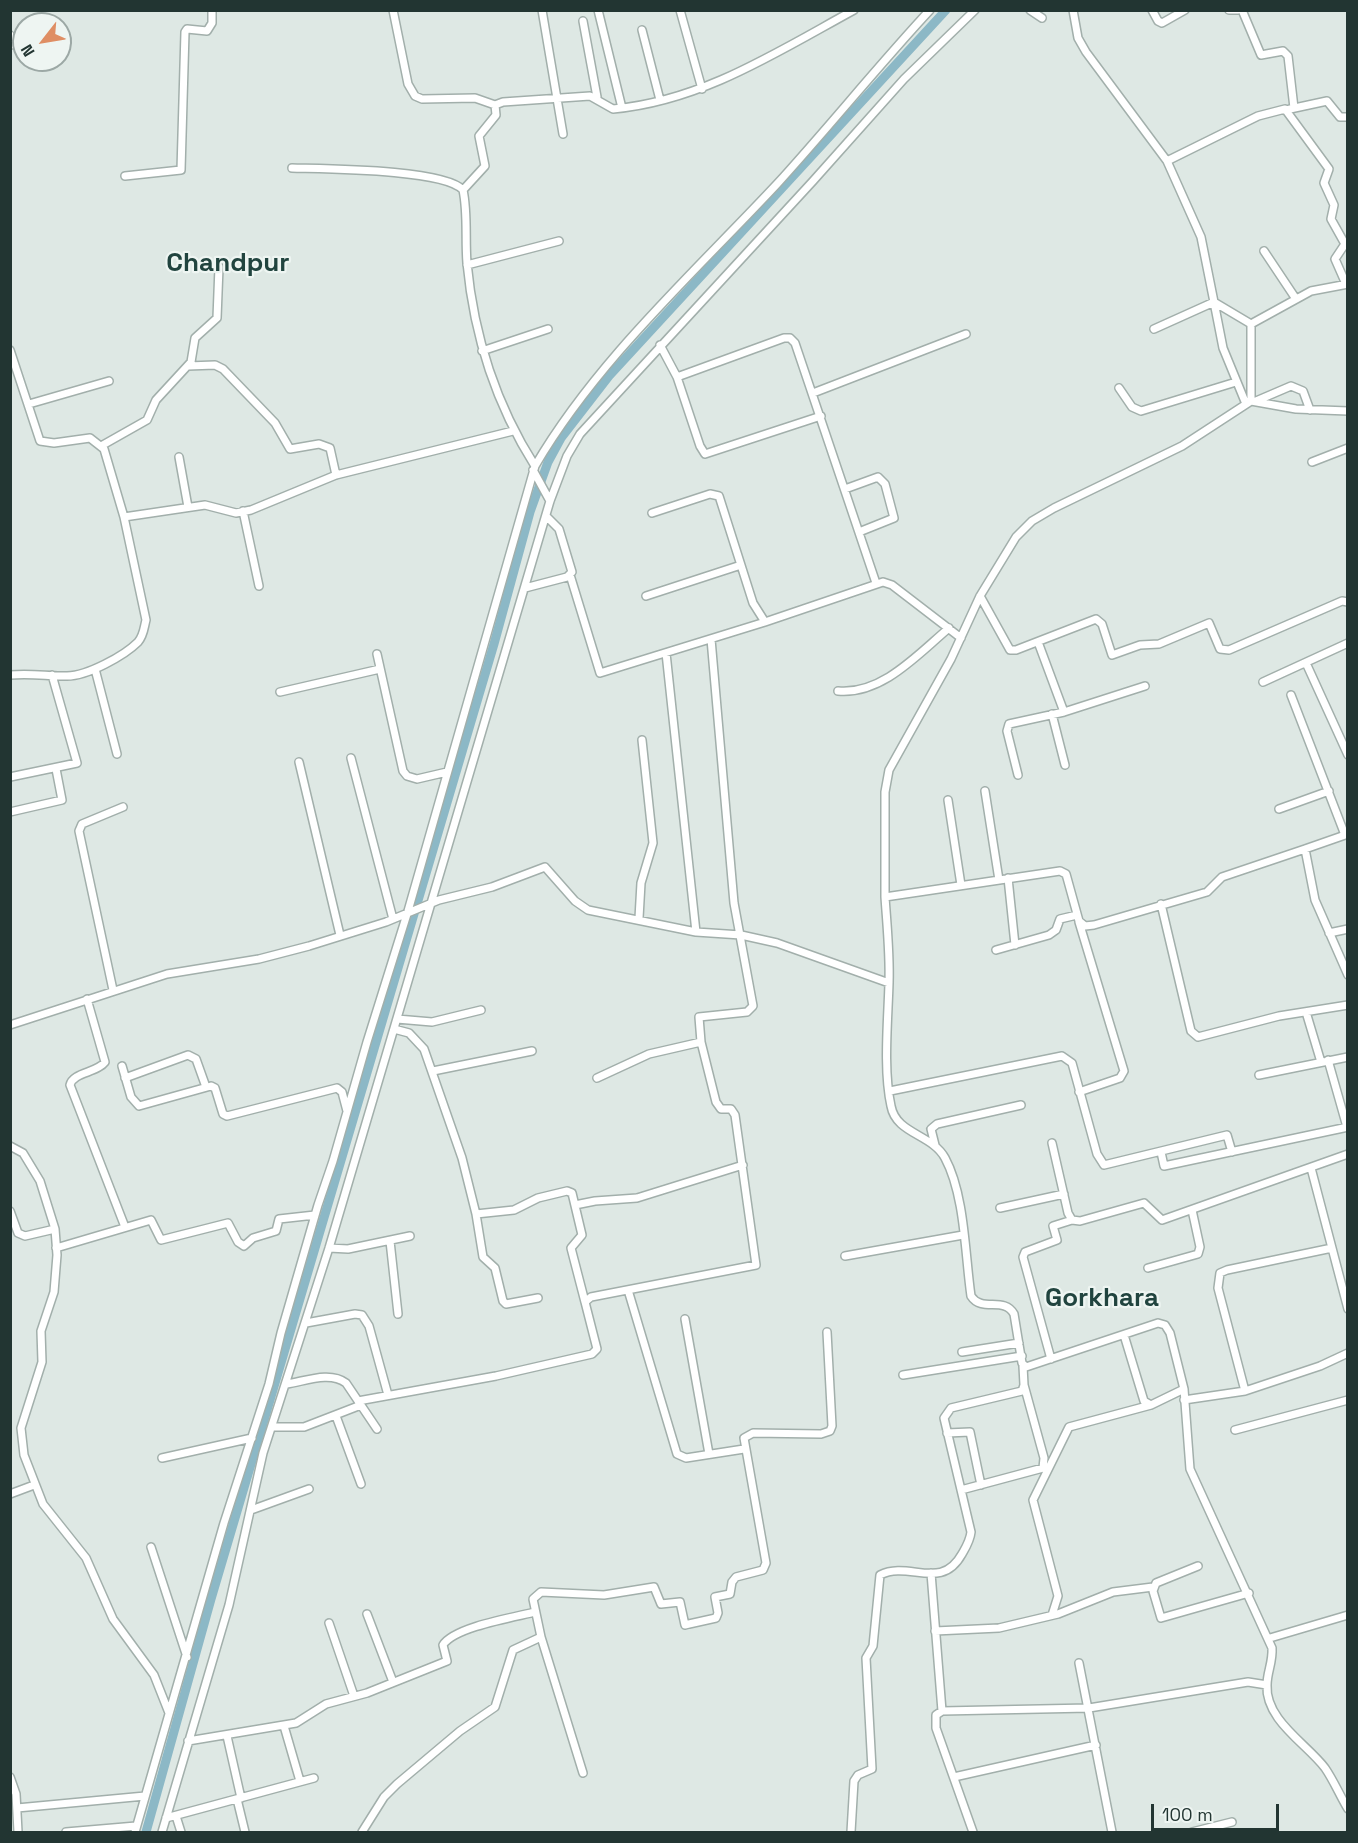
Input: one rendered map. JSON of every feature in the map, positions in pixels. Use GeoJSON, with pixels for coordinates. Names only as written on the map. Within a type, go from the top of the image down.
{"type":"FeatureCollection","features":[{"type":"Feature","properties":{"kind":"street"},"geometry":{"type":"LineString","coordinates":[[125,176],[181,170],[185,32],[188,29],[207,31],[212,23],[212,10]]}},
{"type":"Feature","properties":{"kind":"street"},"geometry":{"type":"LineString","coordinates":[[393,10],[408,84],[415,96],[422,99],[475,98],[495,105],[503,102],[558,97],[597,98]]}},
{"type":"Feature","properties":{"kind":"street"},"geometry":{"type":"LineString","coordinates":[[542,10],[563,134]]}},
{"type":"Feature","properties":{"kind":"street"},"geometry":{"type":"LineString","coordinates":[[598,10],[622,108]]}},
{"type":"Feature","properties":{"kind":"street"},"geometry":{"type":"LineString","coordinates":[[680,10],[702,89]]}},
{"type":"Feature","properties":{"kind":"street"},"geometry":{"type":"LineString","coordinates":[[583,21],[597,98],[606,106],[622,108],[702,89],[854,10]]}},
{"type":"Feature","properties":{"kind":"street"},"geometry":{"type":"LineString","coordinates":[[66,1832],[136,1829],[224,1523],[269,1384],[315,1215],[408,911],[535,470],[555,431],[638,331],[700,261],[777,184],[873,71],[930,10]]}},
{"type":"Feature","properties":{"kind":"street"},"geometry":{"type":"LineString","coordinates":[[162,1833],[229,1605],[264,1453],[329,1248],[432,903],[546,516],[549,498],[567,456],[580,434],[660,345],[813,181],[904,79],[975,10]]}},
{"type":"Feature","properties":{"kind":"street"},"geometry":{"type":"LineString","coordinates":[[1030,10],[1042,18]]}},
{"type":"Feature","properties":{"kind":"street"},"geometry":{"type":"LineString","coordinates":[[1073,10],[1078,38],[1167,161],[1201,237],[1218,331],[1236,382],[1251,402],[1310,410],[1347,411]]}},
{"type":"Feature","properties":{"kind":"street"},"geometry":{"type":"LineString","coordinates":[[1152,10],[1158,21],[1162,22],[1185,10]]}},
{"type":"Feature","properties":{"kind":"street"},"geometry":{"type":"LineString","coordinates":[[1229,10],[1240,10],[1261,55],[1283,51],[1288,56],[1294,108]]}},
{"type":"Feature","properties":{"kind":"street"},"geometry":{"type":"LineString","coordinates":[[642,30],[660,100]]}},
{"type":"Feature","properties":{"kind":"street"},"geometry":{"type":"LineString","coordinates":[[10,35],[11,45]]}},
{"type":"Feature","properties":{"kind":"street"},"geometry":{"type":"LineString","coordinates":[[1167,161],[1258,116],[1285,109],[1328,101],[1340,117],[1347,117]]}},
{"type":"Feature","properties":{"kind":"street"},"geometry":{"type":"LineString","coordinates":[[463,190],[485,166],[479,136],[496,116],[495,105]]}},
{"type":"Feature","properties":{"kind":"street"},"geometry":{"type":"LineString","coordinates":[[1251,324],[1311,291],[1347,284],[1335,259],[1345,244],[1331,219],[1334,205],[1324,183],[1329,169],[1285,109]]}},
{"type":"Feature","properties":{"kind":"street"},"geometry":{"type":"LineString","coordinates":[[292,168],[370,171],[435,178],[457,184],[463,190],[467,265],[482,351],[513,431],[549,498]]}},
{"type":"Feature","properties":{"kind":"street"},"geometry":{"type":"LineString","coordinates":[[467,265],[559,241]]}},
{"type":"Feature","properties":{"kind":"street"},"geometry":{"type":"LineString","coordinates":[[1264,251],[1296,299]]}},
{"type":"Feature","properties":{"kind":"street"},"geometry":{"type":"LineString","coordinates":[[101,446],[147,420],[156,400],[188,366],[193,357],[195,338],[217,318],[219,267]]}},
{"type":"Feature","properties":{"kind":"street"},"geometry":{"type":"LineString","coordinates":[[1214,302],[1251,324]]}},
{"type":"Feature","properties":{"kind":"street"},"geometry":{"type":"LineString","coordinates":[[1154,329],[1214,302]]}},
{"type":"Feature","properties":{"kind":"street"},"geometry":{"type":"LineString","coordinates":[[1251,324],[1251,402]]}},
{"type":"Feature","properties":{"kind":"street"},"geometry":{"type":"LineString","coordinates":[[482,351],[548,329]]}},
{"type":"Feature","properties":{"kind":"street"},"geometry":{"type":"LineString","coordinates":[[813,393],[966,334]]}},
{"type":"Feature","properties":{"kind":"street"},"geometry":{"type":"LineString","coordinates":[[677,377],[784,338],[790,338],[799,351],[876,583]]}},
{"type":"Feature","properties":{"kind":"street"},"geometry":{"type":"LineString","coordinates":[[660,345],[677,377],[700,446],[705,454],[821,416]]}},
{"type":"Feature","properties":{"kind":"street"},"geometry":{"type":"LineString","coordinates":[[10,350],[40,441],[54,443],[90,438],[101,446],[124,518],[144,606],[143,633],[138,642],[95,669],[80,674],[10,675]]}},
{"type":"Feature","properties":{"kind":"street"},"geometry":{"type":"LineString","coordinates":[[188,366],[215,365],[232,377],[275,423],[290,449],[319,444],[330,448],[336,475]]}},
{"type":"Feature","properties":{"kind":"street"},"geometry":{"type":"LineString","coordinates":[[29,404],[109,381]]}},
{"type":"Feature","properties":{"kind":"street"},"geometry":{"type":"LineString","coordinates":[[1119,388],[1132,407],[1141,411],[1236,382]]}},
{"type":"Feature","properties":{"kind":"street"},"geometry":{"type":"LineString","coordinates":[[961,1490],[1038,1471],[1045,1465],[1024,1385],[1022,1356],[1010,1308],[1005,1305],[981,1305],[975,1303],[971,1296],[952,1175],[945,1157],[935,1145],[902,1125],[895,1117],[890,1091],[885,897],[885,792],[889,770],[961,638],[980,596],[1016,537],[1032,521],[1182,446],[1251,402],[1291,386],[1303,392],[1310,410]]}},
{"type":"Feature","properties":{"kind":"street"},"geometry":{"type":"LineString","coordinates":[[124,518],[205,505],[227,511],[243,511],[336,475],[513,431]]}},
{"type":"Feature","properties":{"kind":"street"},"geometry":{"type":"LineString","coordinates":[[1312,462],[1347,448]]}},
{"type":"Feature","properties":{"kind":"street"},"geometry":{"type":"LineString","coordinates":[[179,457],[188,507]]}},
{"type":"Feature","properties":{"kind":"street"},"geometry":{"type":"LineString","coordinates":[[845,489],[878,477],[885,484],[891,502],[894,518],[859,532]]}},
{"type":"Feature","properties":{"kind":"street"},"geometry":{"type":"LineString","coordinates":[[652,513],[710,494],[719,496],[753,603],[765,622]]}},
{"type":"Feature","properties":{"kind":"street"},"geometry":{"type":"LineString","coordinates":[[243,511],[259,586]]}},
{"type":"Feature","properties":{"kind":"street"},"geometry":{"type":"LineString","coordinates":[[546,516],[559,529],[569,558],[570,575],[600,673],[765,622],[776,621],[876,583],[892,585],[961,638]]}},
{"type":"Feature","properties":{"kind":"street"},"geometry":{"type":"LineString","coordinates":[[646,596],[741,565]]}},
{"type":"Feature","properties":{"kind":"street"},"geometry":{"type":"LineString","coordinates":[[525,588],[570,575]]}},
{"type":"Feature","properties":{"kind":"street"},"geometry":{"type":"LineString","coordinates":[[980,596],[1010,650],[1100,619],[1112,655],[1140,645],[1159,644],[1209,623],[1220,649],[1229,650],[1341,601],[1347,602]]}},
{"type":"Feature","properties":{"kind":"street"},"geometry":{"type":"LineString","coordinates":[[838,692],[864,688],[883,680],[949,628]]}},
{"type":"Feature","properties":{"kind":"street"},"geometry":{"type":"LineString","coordinates":[[585,1302],[591,1297],[756,1265],[735,1115],[731,1109],[721,1109],[716,1102],[700,1042],[699,1017],[747,1012],[753,1006],[731,876],[711,639]]}},
{"type":"Feature","properties":{"kind":"street"},"geometry":{"type":"LineString","coordinates":[[1038,642],[1064,712]]}},
{"type":"Feature","properties":{"kind":"street"},"geometry":{"type":"LineString","coordinates":[[1263,682],[1347,643]]}},
{"type":"Feature","properties":{"kind":"street"},"geometry":{"type":"LineString","coordinates":[[666,653],[696,932]]}},
{"type":"Feature","properties":{"kind":"street"},"geometry":{"type":"LineString","coordinates":[[376,654],[406,776],[417,779],[447,772]]}},
{"type":"Feature","properties":{"kind":"street"},"geometry":{"type":"LineString","coordinates":[[1306,663],[1347,755]]}},
{"type":"Feature","properties":{"kind":"street"},"geometry":{"type":"LineString","coordinates":[[95,669],[117,754]]}},
{"type":"Feature","properties":{"kind":"street"},"geometry":{"type":"LineString","coordinates":[[280,692],[380,669]]}},
{"type":"Feature","properties":{"kind":"street"},"geometry":{"type":"LineString","coordinates":[[10,777],[75,765],[77,759],[52,675]]}},
{"type":"Feature","properties":{"kind":"street"},"geometry":{"type":"LineString","coordinates":[[1018,775],[1008,726],[1064,712],[1145,686]]}},
{"type":"Feature","properties":{"kind":"street"},"geometry":{"type":"LineString","coordinates":[[1078,918],[1085,926],[1094,925],[1206,892],[1222,877],[1346,835],[1292,695]]}},
{"type":"Feature","properties":{"kind":"street"},"geometry":{"type":"LineString","coordinates":[[1052,714],[1065,765]]}},
{"type":"Feature","properties":{"kind":"street"},"geometry":{"type":"LineString","coordinates":[[639,918],[641,883],[653,843],[642,740]]}},
{"type":"Feature","properties":{"kind":"street"},"geometry":{"type":"LineString","coordinates":[[351,758],[393,919]]}},
{"type":"Feature","properties":{"kind":"street"},"geometry":{"type":"LineString","coordinates":[[299,762],[340,935]]}},
{"type":"Feature","properties":{"kind":"street"},"geometry":{"type":"LineString","coordinates":[[10,812],[62,800],[56,769]]}},
{"type":"Feature","properties":{"kind":"street"},"geometry":{"type":"LineString","coordinates":[[985,791],[999,880]]}},
{"type":"Feature","properties":{"kind":"street"},"geometry":{"type":"LineString","coordinates":[[1279,809],[1329,791]]}},
{"type":"Feature","properties":{"kind":"street"},"geometry":{"type":"LineString","coordinates":[[948,800],[961,885]]}},
{"type":"Feature","properties":{"kind":"street"},"geometry":{"type":"LineString","coordinates":[[113,990],[79,831],[82,824],[123,807]]}},
{"type":"Feature","properties":{"kind":"street"},"geometry":{"type":"LineString","coordinates":[[1305,849],[1315,900],[1347,975]]}},
{"type":"Feature","properties":{"kind":"street"},"geometry":{"type":"LineString","coordinates":[[10,1025],[113,990],[197,967],[259,959],[393,919],[408,911],[492,887],[545,867],[582,907],[696,932],[741,935],[777,943],[889,983]]}},
{"type":"Feature","properties":{"kind":"street"},"geometry":{"type":"LineString","coordinates":[[885,897],[1049,871],[1066,873],[1124,1071],[1120,1078],[1079,1092]]}},
{"type":"Feature","properties":{"kind":"street"},"geometry":{"type":"LineString","coordinates":[[1008,878],[1015,945]]}},
{"type":"Feature","properties":{"kind":"street"},"geometry":{"type":"LineString","coordinates":[[1161,904],[1194,1035],[1205,1038],[1279,1016],[1347,1005]]}},
{"type":"Feature","properties":{"kind":"street"},"geometry":{"type":"LineString","coordinates":[[996,950],[1049,935],[1056,930],[1060,919],[1078,918]]}},
{"type":"Feature","properties":{"kind":"street"},"geometry":{"type":"LineString","coordinates":[[1329,933],[1347,929]]}},
{"type":"Feature","properties":{"kind":"street"},"geometry":{"type":"LineString","coordinates":[[87,999],[105,1062],[99,1068],[74,1078],[70,1085],[124,1227]]}},
{"type":"Feature","properties":{"kind":"street"},"geometry":{"type":"LineString","coordinates":[[397,1019],[432,1022],[481,1010]]}},
{"type":"Feature","properties":{"kind":"street"},"geometry":{"type":"LineString","coordinates":[[1161,1152],[1164,1166],[1347,1127],[1306,1012]]}},
{"type":"Feature","properties":{"kind":"street"},"geometry":{"type":"LineString","coordinates":[[394,1029],[416,1037],[433,1071],[454,1130],[476,1214],[483,1257],[495,1268],[503,1301],[506,1304],[538,1298]]}},
{"type":"Feature","properties":{"kind":"street"},"geometry":{"type":"LineString","coordinates":[[597,1078],[649,1054],[700,1042]]}},
{"type":"Feature","properties":{"kind":"street"},"geometry":{"type":"LineString","coordinates":[[433,1071],[532,1051]]}},
{"type":"Feature","properties":{"kind":"street"},"geometry":{"type":"LineString","coordinates":[[125,1078],[188,1055],[196,1059],[206,1087]]}},
{"type":"Feature","properties":{"kind":"street"},"geometry":{"type":"LineString","coordinates":[[890,1091],[1062,1056],[1072,1063],[1097,1154],[1104,1165],[1227,1135],[1232,1152]]}},
{"type":"Feature","properties":{"kind":"street"},"geometry":{"type":"LineString","coordinates":[[1259,1075],[1347,1057]]}},
{"type":"Feature","properties":{"kind":"street"},"geometry":{"type":"LineString","coordinates":[[122,1066],[131,1097],[139,1106],[206,1087],[216,1088],[223,1114],[227,1116],[332,1088],[340,1090],[347,1110]]}},
{"type":"Feature","properties":{"kind":"street"},"geometry":{"type":"LineString","coordinates":[[935,1145],[931,1129],[937,1124],[1021,1105]]}},
{"type":"Feature","properties":{"kind":"street"},"geometry":{"type":"LineString","coordinates":[[1052,1143],[1068,1213],[1072,1220]]}},
{"type":"Feature","properties":{"kind":"street"},"geometry":{"type":"LineString","coordinates":[[10,1146],[23,1153],[33,1167],[55,1229],[56,1248],[54,1292],[41,1331],[42,1362],[21,1428],[24,1455],[34,1485],[51,1516],[86,1558],[112,1619],[154,1676],[169,1713]]}},
{"type":"Feature","properties":{"kind":"street"},"geometry":{"type":"LineString","coordinates":[[1052,1359],[1023,1257],[1025,1252],[1033,1248],[1057,1240],[1053,1226],[1144,1203],[1162,1220],[1347,1154]]}},
{"type":"Feature","properties":{"kind":"street"},"geometry":{"type":"LineString","coordinates":[[575,1205],[595,1200],[637,1198],[743,1165]]}},
{"type":"Feature","properties":{"kind":"street"},"geometry":{"type":"LineString","coordinates":[[1311,1168],[1347,1309]]}},
{"type":"Feature","properties":{"kind":"street"},"geometry":{"type":"LineString","coordinates":[[273,1426],[304,1427],[336,1416],[360,1403],[388,1395],[496,1376],[592,1354],[597,1349],[571,1248],[582,1235],[572,1193],[567,1191],[538,1198],[514,1210],[476,1214]]}},
{"type":"Feature","properties":{"kind":"street"},"geometry":{"type":"LineString","coordinates":[[1000,1208],[1064,1194]]}},
{"type":"Feature","properties":{"kind":"street"},"geometry":{"type":"LineString","coordinates":[[1148,1268],[1198,1254],[1200,1247],[1192,1210]]}},
{"type":"Feature","properties":{"kind":"street"},"geometry":{"type":"LineString","coordinates":[[10,1211],[18,1233],[25,1236],[55,1229]]}},
{"type":"Feature","properties":{"kind":"street"},"geometry":{"type":"LineString","coordinates":[[56,1248],[151,1220],[161,1240],[228,1223],[238,1242],[244,1245],[253,1238],[276,1231],[279,1219],[315,1215]]}},
{"type":"Feature","properties":{"kind":"street"},"geometry":{"type":"LineString","coordinates":[[845,1256],[963,1235]]}},
{"type":"Feature","properties":{"kind":"street"},"geometry":{"type":"LineString","coordinates":[[329,1248],[348,1249],[410,1236]]}},
{"type":"Feature","properties":{"kind":"street"},"geometry":{"type":"LineString","coordinates":[[390,1240],[398,1314]]}},
{"type":"Feature","properties":{"kind":"street"},"geometry":{"type":"LineString","coordinates":[[1245,1391],[1218,1288],[1220,1273],[1332,1248]]}},
{"type":"Feature","properties":{"kind":"street"},"geometry":{"type":"LineString","coordinates":[[628,1290],[677,1454],[686,1458],[744,1449]]}},
{"type":"Feature","properties":{"kind":"street"},"geometry":{"type":"LineString","coordinates":[[306,1323],[354,1314],[362,1315],[369,1326],[388,1395]]}},
{"type":"Feature","properties":{"kind":"street"},"geometry":{"type":"LineString","coordinates":[[685,1319],[709,1454]]}},
{"type":"Feature","properties":{"kind":"street"},"geometry":{"type":"LineString","coordinates":[[1023,1366],[1028,1367],[1158,1323],[1166,1325],[1184,1389],[1190,1470],[1270,1638],[1273,1664],[1266,1685],[1277,1715],[1323,1766],[1347,1809]]}},
{"type":"Feature","properties":{"kind":"street"},"geometry":{"type":"LineString","coordinates":[[583,1773],[541,1637],[533,1599],[541,1592],[604,1595],[652,1586],[656,1589],[661,1604],[680,1602],[682,1620],[685,1625],[716,1618],[718,1613],[714,1597],[730,1594],[732,1582],[736,1577],[760,1572],[765,1568],[744,1438],[753,1433],[821,1434],[830,1431],[832,1426],[827,1332]]}},
{"type":"Feature","properties":{"kind":"street"},"geometry":{"type":"LineString","coordinates":[[1124,1335],[1141,1397],[1151,1405]]}},
{"type":"Feature","properties":{"kind":"street"},"geometry":{"type":"LineString","coordinates":[[962,1352],[1019,1343]]}},
{"type":"Feature","properties":{"kind":"street"},"geometry":{"type":"LineString","coordinates":[[1184,1400],[1245,1391],[1320,1366],[1347,1353]]}},
{"type":"Feature","properties":{"kind":"street"},"geometry":{"type":"LineString","coordinates":[[903,1374],[1022,1356]]}},
{"type":"Feature","properties":{"kind":"street"},"geometry":{"type":"LineString","coordinates":[[287,1384],[330,1376],[340,1378],[360,1403],[376,1429]]}},
{"type":"Feature","properties":{"kind":"street"},"geometry":{"type":"LineString","coordinates":[[850,1833],[854,1781],[858,1775],[872,1769],[866,1658],[873,1646],[880,1575],[952,1570],[970,1539],[944,1418],[951,1408],[1015,1394],[1022,1391],[1024,1385]]}},
{"type":"Feature","properties":{"kind":"street"},"geometry":{"type":"LineString","coordinates":[[1052,1615],[1058,1596],[1033,1500],[1069,1427],[1151,1405],[1184,1389]]}},
{"type":"Feature","properties":{"kind":"street"},"geometry":{"type":"LineString","coordinates":[[1234,1430],[1347,1400]]}},
{"type":"Feature","properties":{"kind":"street"},"geometry":{"type":"LineString","coordinates":[[336,1416],[361,1484]]}},
{"type":"Feature","properties":{"kind":"street"},"geometry":{"type":"LineString","coordinates":[[948,1433],[970,1432],[981,1485]]}},
{"type":"Feature","properties":{"kind":"street"},"geometry":{"type":"LineString","coordinates":[[162,1458],[252,1438]]}},
{"type":"Feature","properties":{"kind":"street"},"geometry":{"type":"LineString","coordinates":[[10,1494],[34,1485]]}},
{"type":"Feature","properties":{"kind":"street"},"geometry":{"type":"LineString","coordinates":[[251,1510],[309,1490]]}},
{"type":"Feature","properties":{"kind":"street"},"geometry":{"type":"LineString","coordinates":[[151,1547],[187,1657]]}},
{"type":"Feature","properties":{"kind":"street"},"geometry":{"type":"LineString","coordinates":[[935,1631],[999,1628],[1052,1615],[1113,1592],[1153,1587],[1161,1580],[1198,1566]]}},
{"type":"Feature","properties":{"kind":"street"},"geometry":{"type":"LineString","coordinates":[[931,1572],[942,1711]]}},
{"type":"Feature","properties":{"kind":"street"},"geometry":{"type":"LineString","coordinates":[[1153,1587],[1161,1618],[1249,1593]]}},
{"type":"Feature","properties":{"kind":"street"},"geometry":{"type":"LineString","coordinates":[[189,1741],[296,1723],[326,1704],[354,1696],[447,1661],[443,1645],[448,1639],[484,1624],[535,1612]]}},
{"type":"Feature","properties":{"kind":"street"},"geometry":{"type":"LineString","coordinates":[[367,1614],[393,1682]]}},
{"type":"Feature","properties":{"kind":"street"},"geometry":{"type":"LineString","coordinates":[[1270,1638],[1347,1615]]}},
{"type":"Feature","properties":{"kind":"street"},"geometry":{"type":"LineString","coordinates":[[329,1623],[354,1696]]}},
{"type":"Feature","properties":{"kind":"street"},"geometry":{"type":"LineString","coordinates":[[362,1833],[384,1797],[397,1784],[460,1731],[495,1707],[513,1650],[541,1637]]}},
{"type":"Feature","properties":{"kind":"street"},"geometry":{"type":"LineString","coordinates":[[1079,1663],[1112,1833]]}},
{"type":"Feature","properties":{"kind":"street"},"geometry":{"type":"LineString","coordinates":[[973,1833],[934,1720],[936,1715],[942,1711],[1089,1708],[1248,1682],[1266,1685]]}},
{"type":"Feature","properties":{"kind":"street"},"geometry":{"type":"LineString","coordinates":[[284,1726],[300,1781]]}},
{"type":"Feature","properties":{"kind":"street"},"geometry":{"type":"LineString","coordinates":[[227,1736],[245,1833]]}},
{"type":"Feature","properties":{"kind":"street"},"geometry":{"type":"LineString","coordinates":[[954,1778],[1096,1745]]}},
{"type":"Feature","properties":{"kind":"street"},"geometry":{"type":"LineString","coordinates":[[10,1777],[17,1808],[18,1833]]}},
{"type":"Feature","properties":{"kind":"street"},"geometry":{"type":"LineString","coordinates":[[166,1818],[314,1778]]}},
{"type":"Feature","properties":{"kind":"street"},"geometry":{"type":"LineString","coordinates":[[17,1808],[145,1796]]}},
{"type":"Feature","properties":{"kind":"street"},"geometry":{"type":"LineString","coordinates":[[176,1816],[181,1833]]}},
{"type":"Feature","properties":{"kind":"street"},"geometry":{"type":"LineString","coordinates":[[1192,1833],[1232,1822]]}},
{"type":"Feature","properties":{"kind":"waterway"},"geometry":{"type":"LineString","coordinates":[[146,1832],[211,1599],[494,644],[530,512],[548,462],[561,438],[609,376],[946,10]]}},
{"type":"Feature","properties":{"kind":"district","name":"Chandpur"},"geometry":{"type":"Point","coordinates":[228,264]}},
{"type":"Feature","properties":{"kind":"district","name":"Gorkhara"},"geometry":{"type":"Point","coordinates":[1102,1299]}}]}
